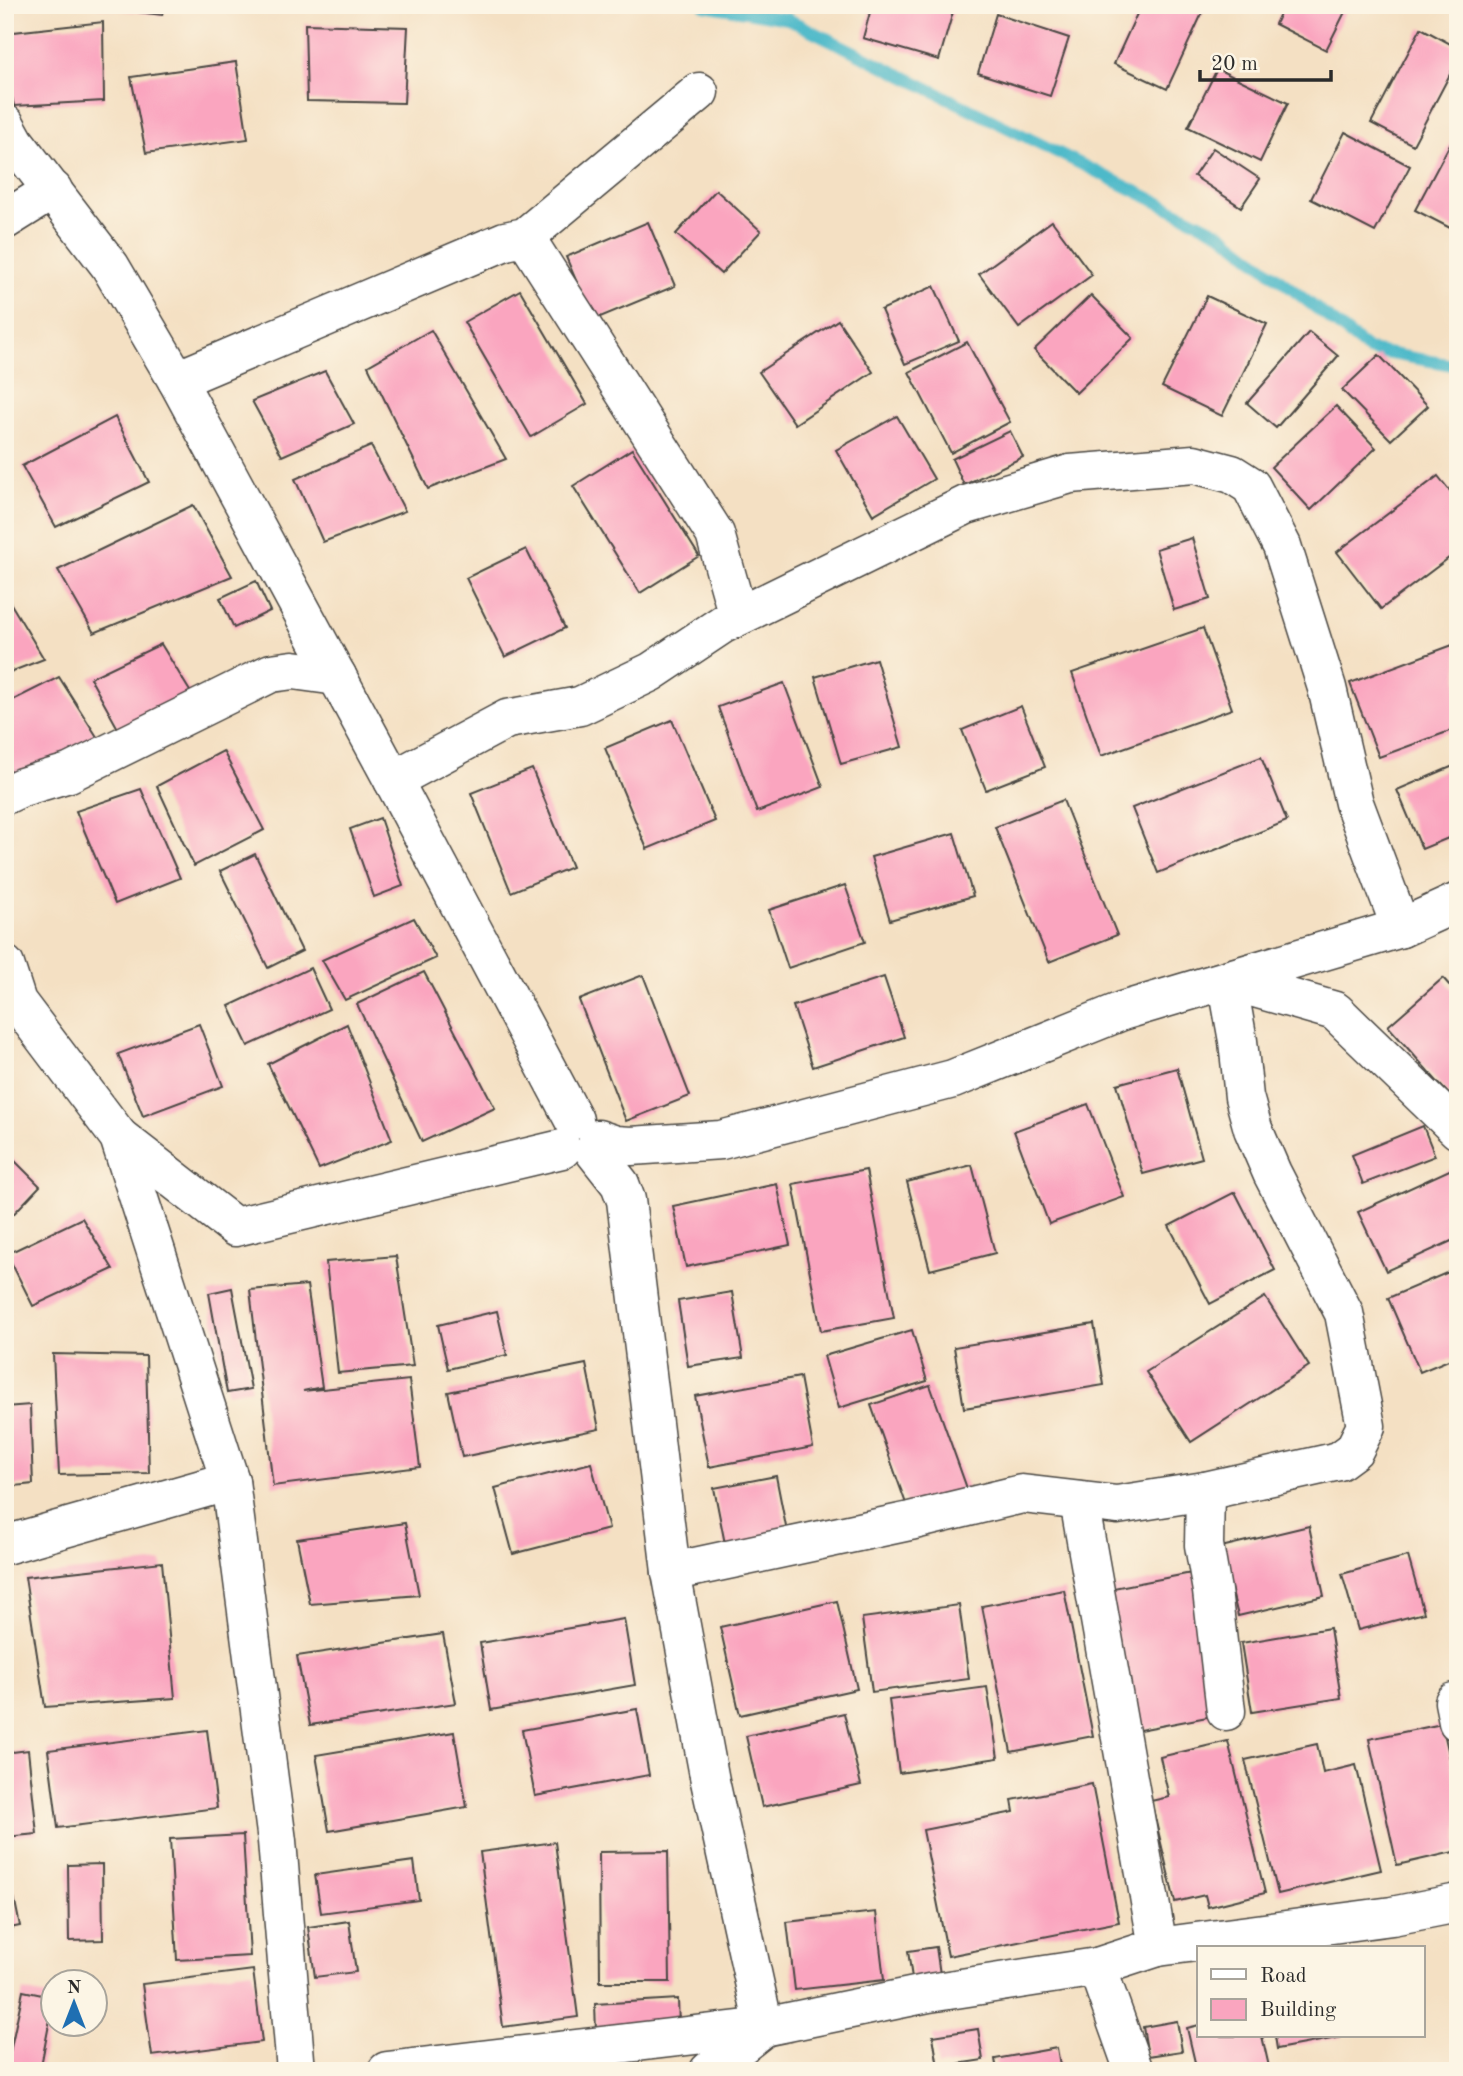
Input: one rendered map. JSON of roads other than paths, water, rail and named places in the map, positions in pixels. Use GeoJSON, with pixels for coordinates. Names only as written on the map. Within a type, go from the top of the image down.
{"type":"FeatureCollection","features":[{"type":"Feature","properties":{"kind":"street"},"geometry":{"type":"LineString","coordinates":[[177,380],[505,241],[526,237],[699,92]]}},
{"type":"Feature","properties":{"kind":"street"},"geometry":{"type":"LineString","coordinates":[[5,124],[15,142],[110,266],[177,380],[393,780],[582,1140],[620,1184],[626,1200],[671,1573],[710,1781],[764,2027]]}},
{"type":"Feature","properties":{"kind":"street"},"geometry":{"type":"LineString","coordinates":[[5,220],[53,190]]}},
{"type":"Feature","properties":{"kind":"street"},"geometry":{"type":"LineString","coordinates":[[526,237],[715,534],[738,616]]}},
{"type":"Feature","properties":{"kind":"street"},"geometry":{"type":"LineString","coordinates":[[393,780],[508,719],[580,706],[639,678],[738,616],[967,505],[1070,474],[1194,464],[1232,474],[1251,486],[1282,546],[1327,688],[1354,803],[1401,928]]}},
{"type":"Feature","properties":{"kind":"street"},"geometry":{"type":"LineString","coordinates":[[5,795],[69,773],[271,673],[293,670],[337,676]]}},
{"type":"Feature","properties":{"kind":"street"},"geometry":{"type":"LineString","coordinates":[[5,965],[17,1002],[119,1136],[235,1227],[582,1140],[631,1146],[721,1140],[953,1079],[1122,1012],[1401,928],[1458,902]]}},
{"type":"Feature","properties":{"kind":"street"},"geometry":{"type":"LineString","coordinates":[[1227,980],[1335,1011],[1458,1130]]}},
{"type":"Feature","properties":{"kind":"street"},"geometry":{"type":"LineString","coordinates":[[671,1573],[1022,1494],[1117,1504],[1205,1491],[1339,1461],[1354,1450],[1366,1426],[1344,1313],[1272,1173],[1253,1129],[1244,1097],[1238,1041],[1227,980]]}},
{"type":"Feature","properties":{"kind":"street"},"geometry":{"type":"LineString","coordinates":[[119,1136],[230,1481],[277,1841],[296,2071]]}},
{"type":"Feature","properties":{"kind":"street"},"geometry":{"type":"LineString","coordinates":[[5,1545],[230,1481]]}},
{"type":"Feature","properties":{"kind":"street"},"geometry":{"type":"LineString","coordinates":[[1205,1491],[1204,1545],[1226,1711]]}},
{"type":"Feature","properties":{"kind":"street"},"geometry":{"type":"LineString","coordinates":[[1079,1501],[1158,1947]]}},
{"type":"Feature","properties":{"kind":"street"},"geometry":{"type":"LineString","coordinates":[[387,2071],[576,2061],[764,2027],[929,1993],[1097,1967],[1158,1947],[1392,1916],[1458,1903]]}},
{"type":"Feature","properties":{"kind":"street"},"geometry":{"type":"LineString","coordinates":[[1097,1967],[1133,2071]]}},
{"type":"Feature","properties":{"kind":"street"},"geometry":{"type":"LineString","coordinates":[[709,2071],[764,2027]]}},
{"type":"Feature","properties":{"kind":"waterway"},"geometry":{"type":"LineString","coordinates":[[704,5],[788,19],[1222,234],[1369,350],[1458,366]]}}]}
